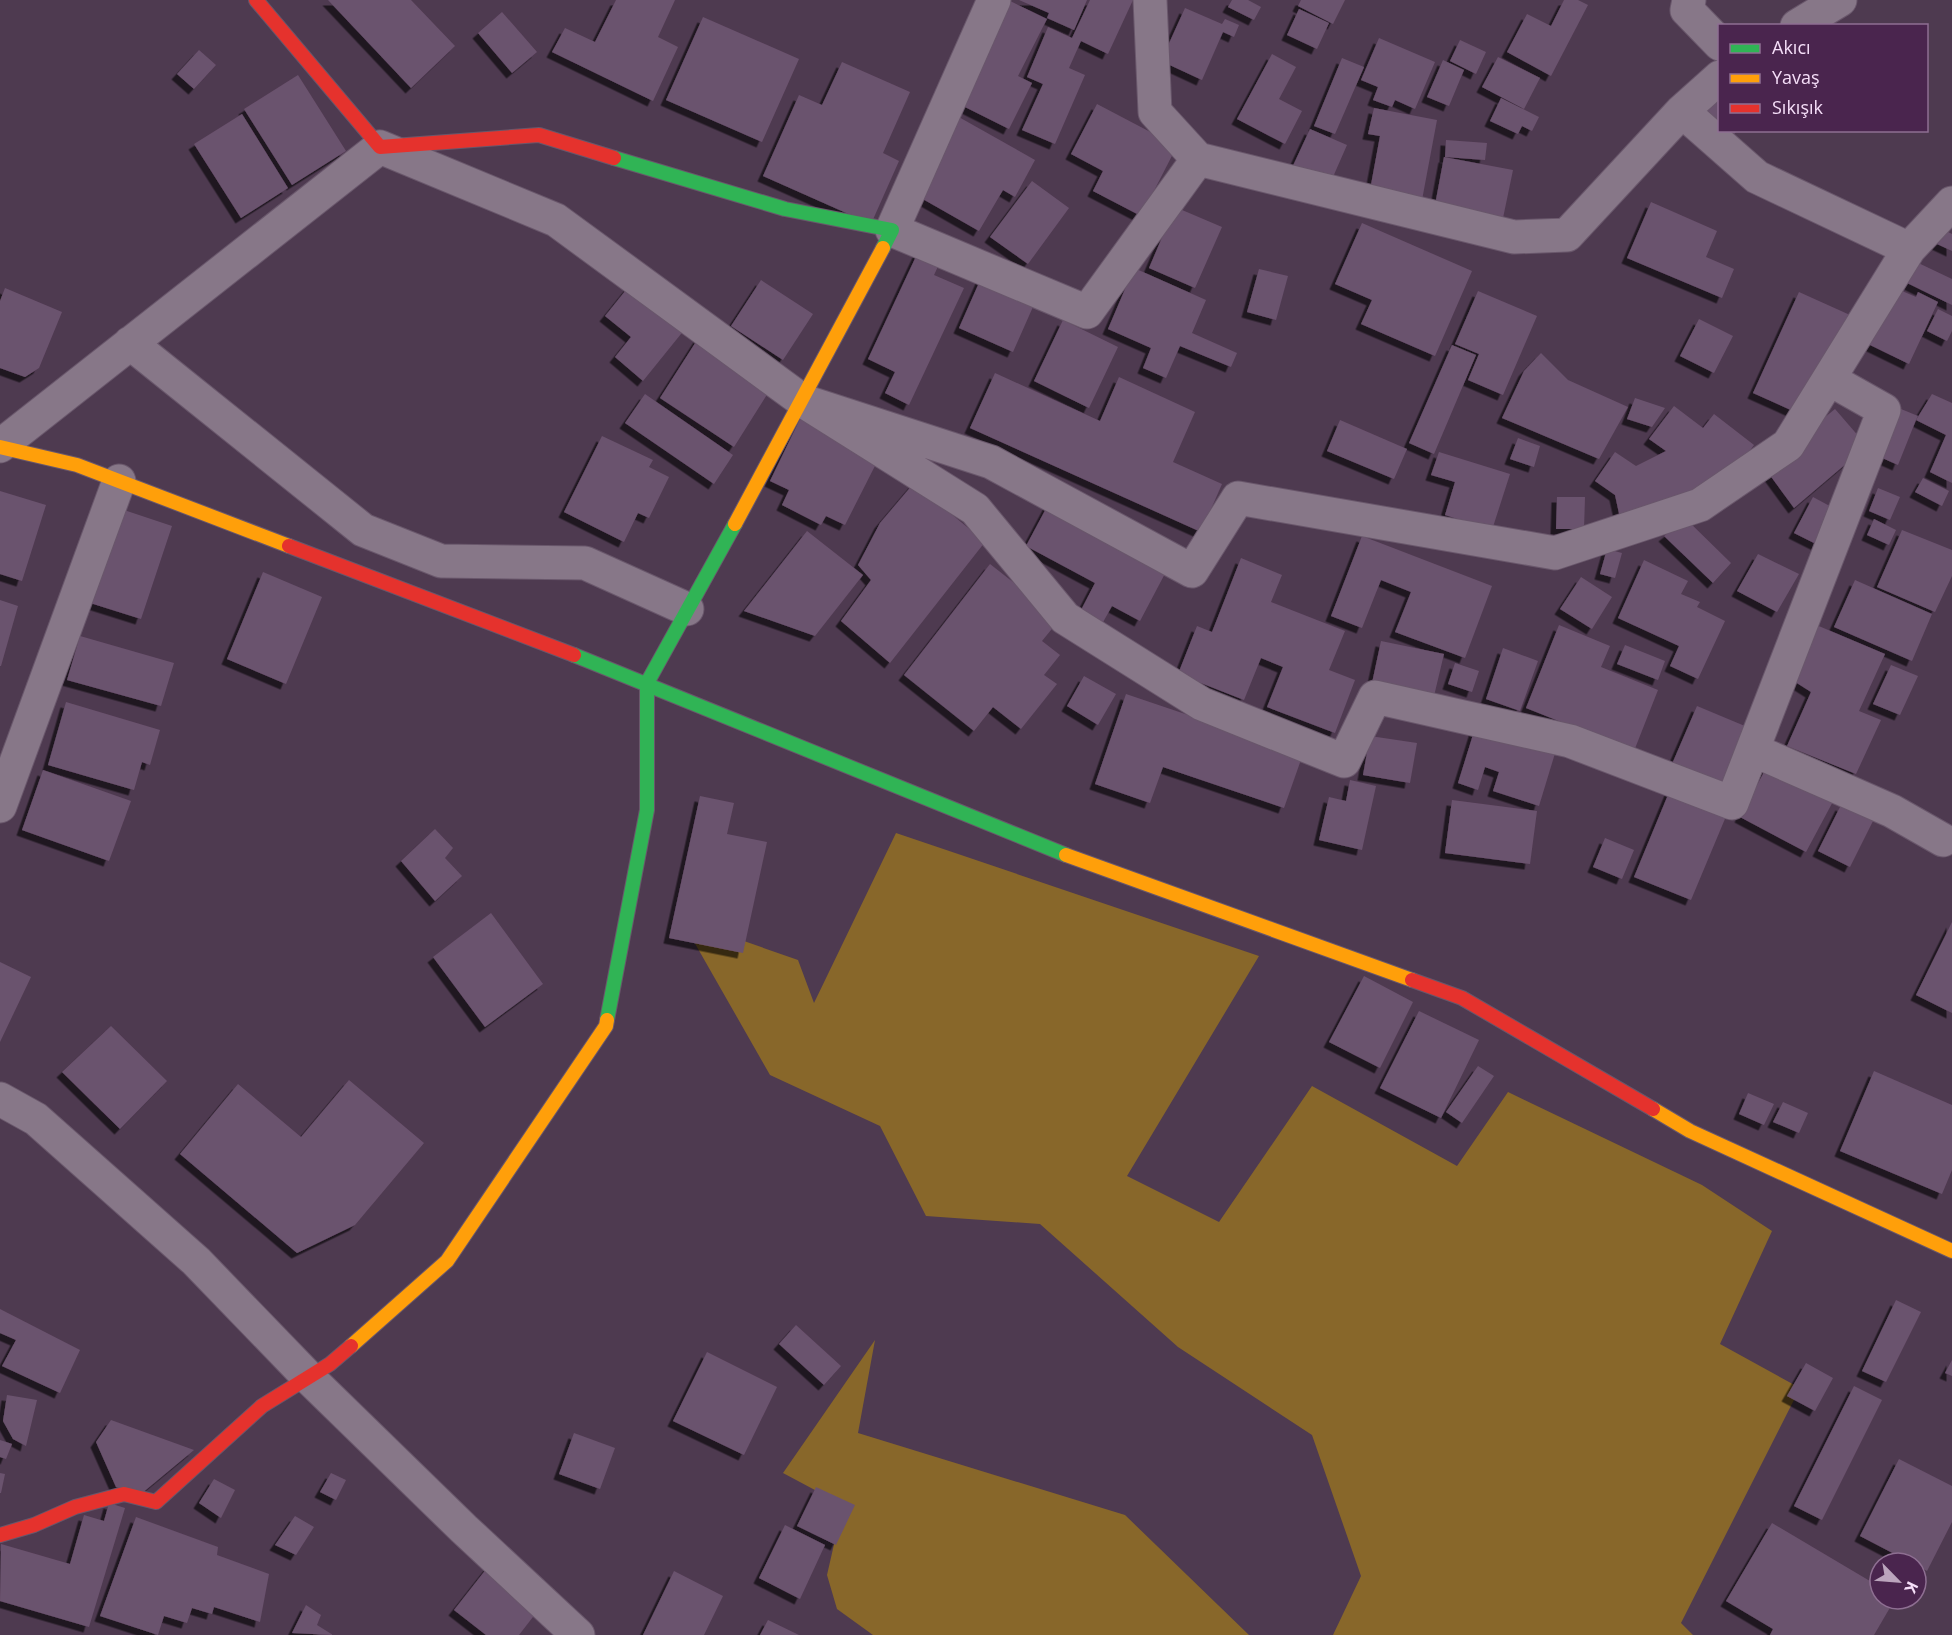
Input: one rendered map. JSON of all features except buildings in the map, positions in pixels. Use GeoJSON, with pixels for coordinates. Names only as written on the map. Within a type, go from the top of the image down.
{"type":"FeatureCollection","features":[{"type":"Feature","properties":{"kind":"street"},"geometry":{"type":"LineString","coordinates":[[256,0],[380,147],[556,220],[803,401],[975,509],[1065,618],[1202,705],[1344,761],[1375,697],[1570,741],[1732,803],[1884,410],[1829,379]]}},
{"type":"Feature","properties":{"kind":"street"},"geometry":{"type":"LineString","coordinates":[[0,1535],[34,1525],[75,1507],[124,1494],[156,1502],[262,1406],[330,1364],[447,1261],[606,1026],[647,810],[647,682],[803,401],[892,230],[994,0]]}},
{"type":"Feature","properties":{"kind":"street"},"geometry":{"type":"LineString","coordinates":[[1150,0],[1155,112],[1198,159],[1514,237],[1566,235],[1682,111],[1718,78]]}},
{"type":"Feature","properties":{"kind":"street"},"geometry":{"type":"LineString","coordinates":[[1689,0],[1687,10],[1718,43]]}},
{"type":"Feature","properties":{"kind":"street"},"geometry":{"type":"LineString","coordinates":[[1800,24],[1840,0]]}},
{"type":"Feature","properties":{"kind":"street"},"geometry":{"type":"LineString","coordinates":[[1682,111],[1757,177],[1909,249]]}},
{"type":"Feature","properties":{"kind":"street"},"geometry":{"type":"LineString","coordinates":[[0,446],[380,147],[539,135],[785,209],[892,230],[1087,312],[1198,159]]}},
{"type":"Feature","properties":{"kind":"street"},"geometry":{"type":"LineString","coordinates":[[803,401],[991,462],[1192,571],[1238,498],[1555,553],[1700,506],[1788,445],[1909,249],[1952,203]]}},
{"type":"Feature","properties":{"kind":"street"},"geometry":{"type":"LineString","coordinates":[[130,343],[363,530],[441,561],[585,564],[687,609]]}},
{"type":"Feature","properties":{"kind":"street"},"geometry":{"type":"LineString","coordinates":[[0,446],[77,465],[647,682],[1079,860],[1462,998],[1690,1131],[1952,1251]]}},
{"type":"Feature","properties":{"kind":"street"},"geometry":{"type":"LineString","coordinates":[[0,806],[119,481]]}},
{"type":"Feature","properties":{"kind":"street"},"geometry":{"type":"LineString","coordinates":[[1753,750],[1949,834]]}},
{"type":"Feature","properties":{"kind":"street"},"geometry":{"type":"LineString","coordinates":[[0,1100],[36,1119],[196,1261],[308,1377],[464,1529],[578,1635]]}},
{"type":"Feature","properties":{"kind":"shaded area"},"geometry":{"type":"Polygon","coordinates":[[[896,833],[1259,956],[1127,1176],[1219,1222],[1312,1086],[1457,1166],[1508,1092],[1702,1185],[1772,1231],[1720,1344],[1800,1388],[1681,1623],[1693,1635],[1333,1635],[1361,1576],[1312,1435],[1178,1347],[1040,1224],[926,1216],[880,1126],[770,1075],[681,919],[798,960],[814,1003],[896,833]]]}},
{"type":"Feature","properties":{"kind":"shaded area"},"geometry":{"type":"Polygon","coordinates":[[[875,1340],[858,1433],[1125,1515],[1249,1635],[873,1635],[837,1609],[827,1575],[843,1505],[783,1473],[875,1340]]]}},
{"type":"Feature","properties":{"kind":"traffic: fast"},"geometry":{"type":"LineString","coordinates":[[614,158],[785,209],[892,230],[883,248]]}},
{"type":"Feature","properties":{"kind":"traffic: fast"},"geometry":{"type":"LineString","coordinates":[[607,1020],[647,810],[647,683],[735,524]]}},
{"type":"Feature","properties":{"kind":"traffic: fast"},"geometry":{"type":"LineString","coordinates":[[574,655],[1066,855]]}},
{"type":"Feature","properties":{"kind":"traffic: slow"},"geometry":{"type":"LineString","coordinates":[[735,524],[883,248]]}},
{"type":"Feature","properties":{"kind":"traffic: slow"},"geometry":{"type":"LineString","coordinates":[[0,447],[77,465],[289,546]]}},
{"type":"Feature","properties":{"kind":"traffic: slow"},"geometry":{"type":"LineString","coordinates":[[1066,855],[1412,980]]}},
{"type":"Feature","properties":{"kind":"traffic: slow"},"geometry":{"type":"LineString","coordinates":[[351,1346],[447,1261],[606,1026],[607,1020]]}},
{"type":"Feature","properties":{"kind":"traffic: slow"},"geometry":{"type":"LineString","coordinates":[[1653,1109],[1690,1131],[1952,1251]]}},
{"type":"Feature","properties":{"kind":"traffic: jam"},"geometry":{"type":"LineString","coordinates":[[256,0],[380,147],[539,135],[614,158]]}},
{"type":"Feature","properties":{"kind":"traffic: jam"},"geometry":{"type":"LineString","coordinates":[[289,546],[574,655]]}},
{"type":"Feature","properties":{"kind":"traffic: jam"},"geometry":{"type":"LineString","coordinates":[[1412,980],[1462,998],[1653,1109]]}},
{"type":"Feature","properties":{"kind":"traffic: jam"},"geometry":{"type":"LineString","coordinates":[[0,1535],[34,1525],[75,1507],[124,1494],[156,1502],[262,1406],[330,1364],[351,1346]]}}]}
